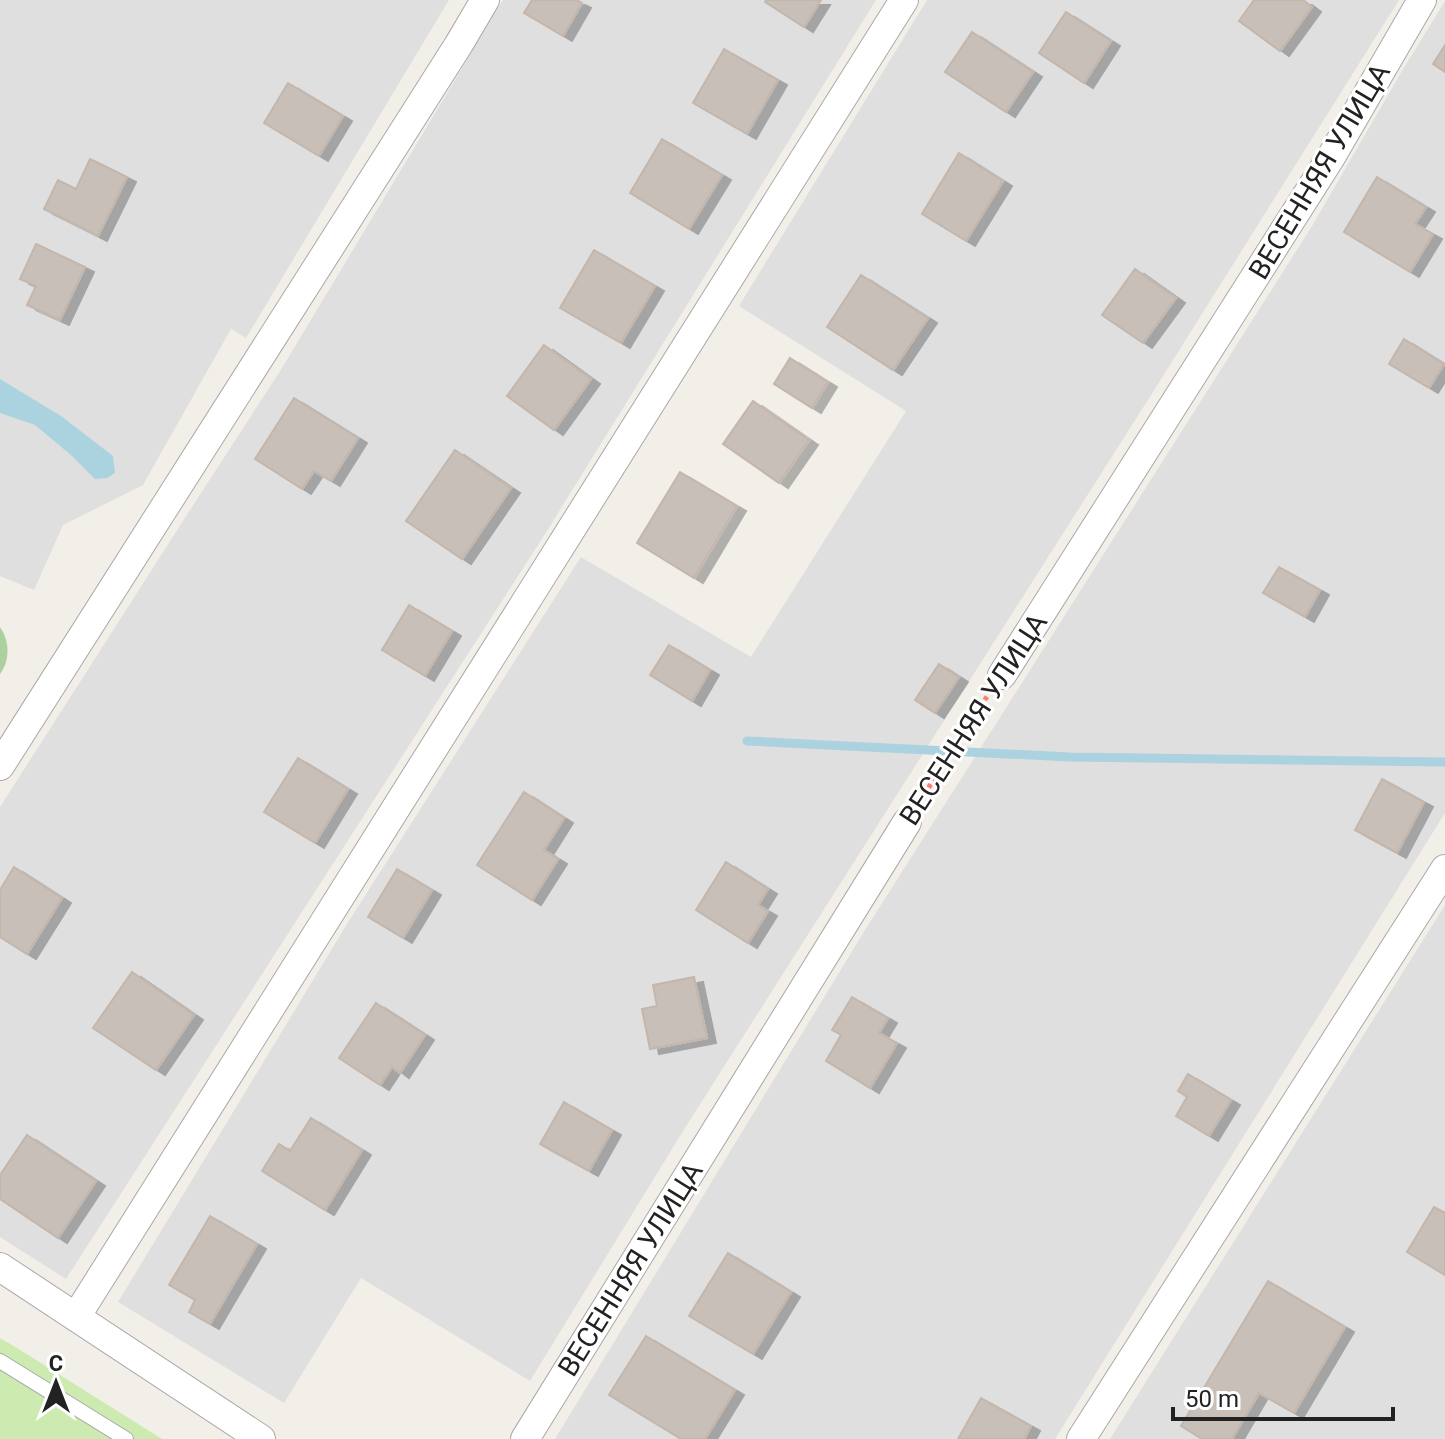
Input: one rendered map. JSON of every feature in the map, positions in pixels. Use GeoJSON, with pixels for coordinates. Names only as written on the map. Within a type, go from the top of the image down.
{"type":"FeatureCollection","features":[{"type":"Feature","properties":{"kind":"street"},"geometry":{"type":"LineString","coordinates":[[0,766],[485,0]]}},
{"type":"Feature","properties":{"kind":"street"},"geometry":{"type":"LineString","coordinates":[[76,1317],[904,0]]}},
{"type":"Feature","properties":{"kind":"street","name":"ВЕСЕННЯЯ УЛИЦА"},"geometry":{"type":"LineString","coordinates":[[1002,675],[1331,157],[1422,0]]}},
{"type":"Feature","properties":{"kind":"street","name":"ВЕСЕННЯЯ УЛИЦА"},"geometry":{"type":"LineString","coordinates":[[525,1439],[907,822]]}},
{"type":"Feature","properties":{"kind":"street"},"geometry":{"type":"LineString","coordinates":[[1081,1439],[1445,869]]}},
{"type":"Feature","properties":{"kind":"street"},"geometry":{"type":"LineString","coordinates":[[0,1267],[261,1439]]}},
{"type":"Feature","properties":{"kind":"lane"},"geometry":{"type":"LineString","coordinates":[[0,1361],[126,1439]]}},
{"type":"Feature","properties":{"kind":"path","name":"ВЕСЕННЯЯ УЛИЦА"},"geometry":{"type":"LineString","coordinates":[[907,822],[1002,675]]}},
{"type":"Feature","properties":{"kind":"shaded area"},"geometry":{"type":"Polygon","coordinates":[[[0,0],[449,0],[246,338],[231,329],[143,485],[63,525],[34,590],[0,576],[0,0]]]}},
{"type":"Feature","properties":{"kind":"shaded area"},"geometry":{"type":"Polygon","coordinates":[[[503,0],[876,0],[545,534],[66,1279],[0,1237],[0,807],[282,368],[503,0]]]}},
{"type":"Feature","properties":{"kind":"shaded area"},"geometry":{"type":"Polygon","coordinates":[[[927,0],[1399,0],[683,1131],[530,1381],[361,1278],[284,1403],[118,1302],[347,924],[581,557],[751,657],[906,411],[739,306],[927,0]]]}},
{"type":"Feature","properties":{"kind":"shaded area"},"geometry":{"type":"Polygon","coordinates":[[[1445,1],[1445,813],[1055,1439],[555,1439],[865,930],[1312,226],[1445,1]]]}},
{"type":"Feature","properties":{"kind":"shaded area"},"geometry":{"type":"Polygon","coordinates":[[[1445,905],[1445,1439],[1110,1439],[1445,905]]]}},
{"type":"Feature","properties":{"kind":"green space"},"geometry":{"type":"Polygon","coordinates":[[[0,627],[8,651],[0,674],[0,627]]]}},
{"type":"Feature","properties":{"kind":"green space"},"geometry":{"type":"Polygon","coordinates":[[[0,1338],[17,1348],[162,1439],[0,1439],[0,1338]]]}},
{"type":"Feature","properties":{"kind":"water"},"geometry":{"type":"Polygon","coordinates":[[[0,379],[61,416],[113,456],[115,473],[107,478],[95,479],[35,425],[0,413],[0,379]]]}},
{"type":"Feature","properties":{"kind":"building"},"geometry":{"type":"Polygon","coordinates":[[[532,0],[576,0],[582,3],[563,36],[524,13],[532,0]]]}},
{"type":"Feature","properties":{"kind":"building"},"geometry":{"type":"Polygon","coordinates":[[[766,0],[821,0],[804,27],[766,0]]]}},
{"type":"Feature","properties":{"kind":"building"},"geometry":{"type":"Polygon","coordinates":[[[1254,0],[1303,0],[1312,7],[1280,51],[1239,21],[1254,0]]]}},
{"type":"Feature","properties":{"kind":"building"},"geometry":{"type":"Polygon","coordinates":[[[1066,12],[1111,41],[1084,83],[1039,53],[1066,12]]]}},
{"type":"Feature","properties":{"kind":"building"},"geometry":{"type":"Polygon","coordinates":[[[972,32],[1033,72],[1006,112],[945,72],[972,32]]]}},
{"type":"Feature","properties":{"kind":"building"},"geometry":{"type":"Polygon","coordinates":[[[1445,45],[1445,72],[1433,64],[1445,45]]]}},
{"type":"Feature","properties":{"kind":"building"},"geometry":{"type":"Polygon","coordinates":[[[724,49],[778,80],[747,134],[693,103],[724,49]]]}},
{"type":"Feature","properties":{"kind":"building"},"geometry":{"type":"Polygon","coordinates":[[[288,83],[343,116],[319,156],[264,123],[288,83]]]}},
{"type":"Feature","properties":{"kind":"building"},"geometry":{"type":"Polygon","coordinates":[[[662,139],[722,175],[689,229],[630,193],[662,139]]]}},
{"type":"Feature","properties":{"kind":"building"},"geometry":{"type":"Polygon","coordinates":[[[959,153],[1003,181],[966,241],[922,214],[959,153]]]}},
{"type":"Feature","properties":{"kind":"building"},"geometry":{"type":"Polygon","coordinates":[[[90,159],[127,177],[98,236],[44,209],[58,180],[76,189],[90,159]]]}},
{"type":"Feature","properties":{"kind":"building"},"geometry":{"type":"Polygon","coordinates":[[[1377,177],[1426,207],[1415,224],[1433,234],[1410,272],[1344,232],[1377,177]]]}},
{"type":"Feature","properties":{"kind":"building"},"geometry":{"type":"Polygon","coordinates":[[[36,244],[85,267],[60,320],[27,305],[36,286],[20,279],[36,244]]]}},
{"type":"Feature","properties":{"kind":"building"},"geometry":{"type":"Polygon","coordinates":[[[594,250],[655,286],[621,343],[560,308],[594,250]]]}},
{"type":"Feature","properties":{"kind":"building"},"geometry":{"type":"Polygon","coordinates":[[[1135,269],[1176,298],[1143,343],[1102,315],[1135,269]]]}},
{"type":"Feature","properties":{"kind":"building"},"geometry":{"type":"Polygon","coordinates":[[[861,275],[928,318],[893,370],[827,327],[861,275]]]}},
{"type":"Feature","properties":{"kind":"building"},"geometry":{"type":"Polygon","coordinates":[[[1404,339],[1444,364],[1429,388],[1389,364],[1404,339]]]}},
{"type":"Feature","properties":{"kind":"building"},"geometry":{"type":"Polygon","coordinates":[[[544,345],[591,379],[554,430],[507,396],[544,345]]]}},
{"type":"Feature","properties":{"kind":"building"},"geometry":{"type":"Polygon","coordinates":[[[790,358],[828,382],[812,408],[774,384],[790,358]]]}},
{"type":"Feature","properties":{"kind":"building"},"geometry":{"type":"Polygon","coordinates":[[[294,398],[358,438],[331,481],[314,471],[302,489],[255,459],[294,398]]]}},
{"type":"Feature","properties":{"kind":"building"},"geometry":{"type":"Polygon","coordinates":[[[753,401],[809,440],[779,483],[723,444],[753,401]]]}},
{"type":"Feature","properties":{"kind":"building"},"geometry":{"type":"Polygon","coordinates":[[[455,450],[511,488],[462,559],[406,521],[455,450]]]}},
{"type":"Feature","properties":{"kind":"building"},"geometry":{"type":"Polygon","coordinates":[[[680,472],[737,506],[694,578],[637,543],[680,472]]]}},
{"type":"Feature","properties":{"kind":"building"},"geometry":{"type":"Polygon","coordinates":[[[1279,567],[1320,590],[1305,617],[1263,593],[1279,567]]]}},
{"type":"Feature","properties":{"kind":"building"},"geometry":{"type":"Polygon","coordinates":[[[409,605],[452,631],[425,676],[382,650],[409,605]]]}},
{"type":"Feature","properties":{"kind":"building"},"geometry":{"type":"Polygon","coordinates":[[[669,645],[710,670],[692,701],[650,675],[669,645]]]}},
{"type":"Feature","properties":{"kind":"building"},"geometry":{"type":"Polygon","coordinates":[[[939,664],[959,677],[935,713],[915,700],[939,664]]]}},
{"type":"Feature","properties":{"kind":"building"},"geometry":{"type":"Polygon","coordinates":[[[298,758],[348,789],[315,843],[264,812],[298,758]]]}},
{"type":"Feature","properties":{"kind":"building"},"geometry":{"type":"Polygon","coordinates":[[[1382,779],[1424,802],[1397,853],[1355,830],[1382,779]]]}},
{"type":"Feature","properties":{"kind":"building"},"geometry":{"type":"Polygon","coordinates":[[[524,792],[564,818],[544,850],[558,859],[532,900],[477,865],[524,792]]]}},
{"type":"Feature","properties":{"kind":"building"},"geometry":{"type":"Polygon","coordinates":[[[726,862],[768,889],[758,905],[768,911],[748,943],[696,910],[726,862]]]}},
{"type":"Feature","properties":{"kind":"building"},"geometry":{"type":"Polygon","coordinates":[[[14,867],[62,898],[27,954],[0,937],[0,890],[14,867]]]}},
{"type":"Feature","properties":{"kind":"building"},"geometry":{"type":"Polygon","coordinates":[[[397,869],[432,890],[403,938],[368,917],[397,869]]]}},
{"type":"Feature","properties":{"kind":"building"},"geometry":{"type":"Polygon","coordinates":[[[132,972],[194,1015],[156,1070],[93,1028],[132,972]]]}},
{"type":"Feature","properties":{"kind":"building"},"geometry":{"type":"Polygon","coordinates":[[[694,977],[707,1038],[650,1049],[642,1009],[657,1006],[653,985],[694,977]]]}},
{"type":"Feature","properties":{"kind":"building"},"geometry":{"type":"Polygon","coordinates":[[[852,997],[888,1018],[879,1033],[897,1043],[870,1088],[826,1061],[841,1035],[832,1030],[852,997]]]}},
{"type":"Feature","properties":{"kind":"building"},"geometry":{"type":"Polygon","coordinates":[[[376,1003],[425,1035],[400,1073],[392,1067],[380,1085],[339,1058],[376,1003]]]}},
{"type":"Feature","properties":{"kind":"building"},"geometry":{"type":"Polygon","coordinates":[[[1188,1074],[1231,1100],[1209,1136],[1176,1116],[1187,1097],[1178,1091],[1188,1074]]]}},
{"type":"Feature","properties":{"kind":"building"},"geometry":{"type":"Polygon","coordinates":[[[564,1102],[612,1130],[589,1171],[540,1144],[564,1102]]]}},
{"type":"Feature","properties":{"kind":"building"},"geometry":{"type":"Polygon","coordinates":[[[311,1118],[362,1150],[325,1210],[262,1171],[279,1144],[290,1151],[311,1118]]]}},
{"type":"Feature","properties":{"kind":"building"},"geometry":{"type":"Polygon","coordinates":[[[27,1135],[96,1181],[58,1238],[0,1199],[0,1175],[27,1135]]]}},
{"type":"Feature","properties":{"kind":"building"},"geometry":{"type":"Polygon","coordinates":[[[1434,1207],[1445,1213],[1445,1275],[1407,1252],[1434,1207]]]}},
{"type":"Feature","properties":{"kind":"building"},"geometry":{"type":"Polygon","coordinates":[[[210,1216],[257,1244],[210,1324],[189,1312],[195,1300],[169,1285],[210,1216]]]}},
{"type":"Feature","properties":{"kind":"building"},"geometry":{"type":"Polygon","coordinates":[[[728,1253],[791,1292],[753,1354],[689,1316],[728,1253]]]}},
{"type":"Feature","properties":{"kind":"building"},"geometry":{"type":"Polygon","coordinates":[[[1268,1281],[1345,1327],[1294,1413],[1259,1393],[1232,1439],[1202,1439],[1181,1426],[1268,1281]]]}},
{"type":"Feature","properties":{"kind":"building"},"geometry":{"type":"Polygon","coordinates":[[[646,1336],[735,1390],[705,1439],[681,1439],[609,1395],[646,1336]]]}},
{"type":"Feature","properties":{"kind":"building"},"geometry":{"type":"Polygon","coordinates":[[[981,1398],[1031,1426],[1024,1439],[958,1439],[981,1398]]]}},
{"type":"Feature","properties":{"kind":"waterway"},"geometry":{"type":"LineString","coordinates":[[747,741],[1070,757],[1445,762]]}}]}
